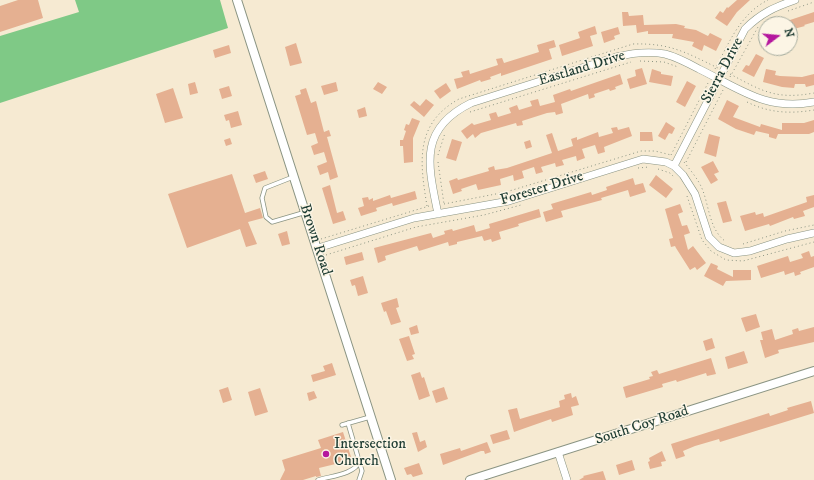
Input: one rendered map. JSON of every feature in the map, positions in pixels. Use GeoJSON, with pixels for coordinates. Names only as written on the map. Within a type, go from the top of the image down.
{"type":"FeatureCollection","features":[{"type":"Feature","properties":{"kind":"street","name":"Brown Road"},"geometry":{"type":"LineString","coordinates":[[237,0],[306,211],[391,480]]}},
{"type":"Feature","properties":{"kind":"street","name":"Sierra Drive"},"geometry":{"type":"LineString","coordinates":[[674,166],[723,70],[746,29],[758,16],[771,8],[786,1],[795,0]]}},
{"type":"Feature","properties":{"kind":"street","name":"Eastland Drive"},"geometry":{"type":"LineString","coordinates":[[438,214],[429,168],[429,153],[432,139],[445,120],[457,110],[471,102],[634,53],[652,52],[683,60],[717,82],[773,103],[795,106],[814,102]]}},
{"type":"Feature","properties":{"kind":"street","name":"Forester Drive"},"geometry":{"type":"LineString","coordinates":[[316,244],[429,216],[509,201],[643,159],[660,161],[674,166]]}},
{"type":"Feature","properties":{"kind":"street"},"geometry":{"type":"LineString","coordinates":[[674,166],[690,184],[709,237],[719,248],[732,253],[742,253],[814,233]]}},
{"type":"Feature","properties":{"kind":"street","name":"South Coy Road"},"geometry":{"type":"LineString","coordinates":[[470,480],[814,371]]}},
{"type":"Feature","properties":{"kind":"street"},"geometry":{"type":"LineString","coordinates":[[558,452],[567,480]]}},
{"type":"Feature","properties":{"kind":"lane"},"geometry":{"type":"LineString","coordinates":[[294,177],[265,188],[262,198],[266,217],[272,222],[306,211]]}},
{"type":"Feature","properties":{"kind":"lane"},"geometry":{"type":"LineString","coordinates":[[342,425],[371,416]]}},
{"type":"Feature","properties":{"kind":"lane"},"geometry":{"type":"LineString","coordinates":[[348,423],[362,471],[359,480]]}},
{"type":"Feature","properties":{"kind":"lane"},"geometry":{"type":"LineString","coordinates":[[318,480],[347,471],[360,461]]}},
{"type":"Feature","properties":{"kind":"path"},"geometry":{"type":"LineString","coordinates":[[786,11],[814,2]]}},
{"type":"Feature","properties":{"kind":"path"},"geometry":{"type":"LineString","coordinates":[[729,79],[758,26]]}},
{"type":"Feature","properties":{"kind":"path"},"geometry":{"type":"LineString","coordinates":[[430,224],[421,168],[421,154],[425,137],[439,114],[459,99],[633,44],[652,43],[686,52],[761,90],[775,94],[795,96],[814,93]]}},
{"type":"Feature","properties":{"kind":"path"},"geometry":{"type":"LineString","coordinates":[[468,113],[635,61],[664,62],[680,67]]}},
{"type":"Feature","properties":{"kind":"path"},"geometry":{"type":"LineString","coordinates":[[686,163],[723,90],[717,82]]}},
{"type":"Feature","properties":{"kind":"path"},"geometry":{"type":"LineString","coordinates":[[742,99],[771,111],[796,113],[814,110]]}},
{"type":"Feature","properties":{"kind":"path"},"geometry":{"type":"LineString","coordinates":[[444,204],[438,158],[441,142],[448,129]]}},
{"type":"Feature","properties":{"kind":"path"},"geometry":{"type":"LineString","coordinates":[[316,244],[393,216],[436,205],[506,192],[641,151],[655,151],[682,160],[697,178],[703,190],[716,232],[727,242]]}},
{"type":"Feature","properties":{"kind":"path"},"geometry":{"type":"LineString","coordinates":[[634,169],[653,167],[670,173],[677,179]]}},
{"type":"Feature","properties":{"kind":"path"},"geometry":{"type":"LineString","coordinates":[[685,192],[702,240],[711,251],[726,260],[743,261],[814,242]]}},
{"type":"Feature","properties":{"kind":"path"},"geometry":{"type":"LineString","coordinates":[[320,257],[398,232],[430,224],[484,215],[525,204]]}},
{"type":"Feature","properties":{"kind":"path"},"geometry":{"type":"LineString","coordinates":[[741,245],[785,231],[814,225]]}},
{"type":"Feature","properties":{"kind":"green space"},"geometry":{"type":"Polygon","coordinates":[[[75,0],[220,0],[228,28],[0,103],[0,36],[79,12],[75,0]]]}},
{"type":"Feature","properties":{"kind":"building"},"geometry":{"type":"Polygon","coordinates":[[[18,0],[38,0],[43,18],[0,32],[0,6],[18,0]]]}},
{"type":"Feature","properties":{"kind":"building"},"geometry":{"type":"Polygon","coordinates":[[[737,0],[750,0],[737,12],[727,26],[715,18],[720,11],[723,13],[727,7],[728,8],[737,0]]]}},
{"type":"Feature","properties":{"kind":"building"},"geometry":{"type":"Polygon","coordinates":[[[622,12],[628,12],[629,16],[643,15],[644,25],[676,24],[685,26],[684,28],[696,30],[708,36],[710,33],[722,39],[716,51],[704,45],[702,51],[692,46],[694,42],[672,38],[673,34],[648,34],[648,31],[637,33],[636,25],[623,26],[622,12]]]}},
{"type":"Feature","properties":{"kind":"building"},"geometry":{"type":"Polygon","coordinates":[[[814,12],[814,22],[798,28],[798,17],[814,12]]]}},
{"type":"Feature","properties":{"kind":"building"},"geometry":{"type":"Polygon","coordinates":[[[595,26],[597,34],[590,36],[593,46],[562,56],[559,45],[580,38],[578,32],[595,26]]]}},
{"type":"Feature","properties":{"kind":"building"},"geometry":{"type":"Polygon","coordinates":[[[618,27],[620,34],[614,36],[615,39],[604,43],[601,32],[618,27]]]}},
{"type":"Feature","properties":{"kind":"building"},"geometry":{"type":"Polygon","coordinates":[[[554,40],[556,47],[549,49],[552,59],[501,76],[501,73],[490,77],[491,79],[481,82],[480,80],[457,89],[454,79],[463,77],[461,72],[469,70],[470,74],[498,65],[496,59],[502,58],[504,63],[539,52],[537,45],[554,40]]]}},
{"type":"Feature","properties":{"kind":"building"},"geometry":{"type":"Polygon","coordinates":[[[296,43],[302,63],[290,66],[285,47],[296,43]]]}},
{"type":"Feature","properties":{"kind":"building"},"geometry":{"type":"Polygon","coordinates":[[[229,45],[231,53],[215,58],[213,50],[229,45]]]}},
{"type":"Feature","properties":{"kind":"building"},"geometry":{"type":"Polygon","coordinates":[[[756,54],[764,58],[754,77],[742,71],[746,65],[749,66],[756,54]]]}},
{"type":"Feature","properties":{"kind":"building"},"geometry":{"type":"Polygon","coordinates":[[[642,68],[647,84],[630,89],[627,79],[636,76],[635,70],[642,68]]]}},
{"type":"Feature","properties":{"kind":"building"},"geometry":{"type":"Polygon","coordinates":[[[652,69],[661,72],[661,74],[673,76],[671,86],[649,82],[652,69]]]}},
{"type":"Feature","properties":{"kind":"building"},"geometry":{"type":"Polygon","coordinates":[[[766,69],[776,71],[775,75],[780,76],[802,77],[814,74],[814,85],[806,87],[805,84],[795,84],[794,88],[782,87],[763,82],[766,69]]]}},
{"type":"Feature","properties":{"kind":"building"},"geometry":{"type":"Polygon","coordinates":[[[620,74],[623,84],[615,87],[616,89],[610,91],[609,89],[594,94],[595,97],[589,99],[588,94],[561,104],[563,113],[556,115],[555,112],[547,113],[522,121],[523,125],[517,126],[516,123],[481,133],[475,138],[473,134],[467,139],[461,131],[472,123],[474,125],[491,120],[489,114],[496,112],[498,117],[511,113],[509,108],[517,105],[519,110],[532,106],[530,101],[538,99],[540,106],[555,102],[553,95],[570,89],[571,91],[620,74]]]}},
{"type":"Feature","properties":{"kind":"building"},"geometry":{"type":"Polygon","coordinates":[[[687,81],[696,86],[685,107],[676,102],[687,81]]]}},
{"type":"Feature","properties":{"kind":"building"},"geometry":{"type":"Polygon","coordinates":[[[195,82],[198,93],[190,95],[188,84],[195,82]]]}},
{"type":"Feature","properties":{"kind":"building"},"geometry":{"type":"Polygon","coordinates":[[[336,82],[338,91],[324,95],[321,86],[336,82]]]}},
{"type":"Feature","properties":{"kind":"building"},"geometry":{"type":"Polygon","coordinates":[[[378,82],[387,87],[382,94],[373,89],[378,82]]]}},
{"type":"Feature","properties":{"kind":"building"},"geometry":{"type":"Polygon","coordinates":[[[446,83],[451,91],[440,99],[434,91],[446,83]]]}},
{"type":"Feature","properties":{"kind":"building"},"geometry":{"type":"Polygon","coordinates":[[[229,86],[232,96],[222,99],[219,89],[229,86]]]}},
{"type":"Feature","properties":{"kind":"building"},"geometry":{"type":"Polygon","coordinates":[[[173,88],[183,118],[165,123],[156,94],[173,88]]]}},
{"type":"Feature","properties":{"kind":"building"},"geometry":{"type":"Polygon","coordinates":[[[306,88],[311,103],[316,101],[324,132],[329,130],[331,136],[327,137],[338,177],[330,180],[328,172],[320,175],[317,166],[327,162],[324,152],[314,155],[311,146],[318,143],[315,133],[307,135],[295,96],[301,94],[300,90],[306,88]]]}},
{"type":"Feature","properties":{"kind":"building"},"geometry":{"type":"Polygon","coordinates":[[[426,99],[434,105],[424,117],[410,105],[414,101],[420,106],[426,99]]]}},
{"type":"Feature","properties":{"kind":"building"},"geometry":{"type":"Polygon","coordinates":[[[727,100],[739,106],[733,117],[760,127],[761,124],[782,130],[782,123],[804,123],[814,120],[814,132],[809,134],[778,134],[776,139],[769,137],[769,134],[756,131],[754,135],[736,129],[718,119],[727,100]]]}},
{"type":"Feature","properties":{"kind":"building"},"geometry":{"type":"Polygon","coordinates":[[[365,107],[367,116],[359,118],[357,110],[365,107]]]}},
{"type":"Feature","properties":{"kind":"building"},"geometry":{"type":"Polygon","coordinates":[[[238,111],[242,125],[231,128],[229,120],[226,121],[224,115],[238,111]]]}},
{"type":"Feature","properties":{"kind":"building"},"geometry":{"type":"Polygon","coordinates":[[[412,118],[420,121],[413,138],[413,162],[404,163],[403,146],[400,146],[400,140],[403,140],[406,131],[404,130],[406,124],[409,125],[412,118]]]}},
{"type":"Feature","properties":{"kind":"building"},"geometry":{"type":"Polygon","coordinates":[[[666,122],[675,128],[672,134],[669,133],[665,140],[658,136],[666,122]]]}},
{"type":"Feature","properties":{"kind":"building"},"geometry":{"type":"Polygon","coordinates":[[[617,127],[618,130],[629,127],[632,136],[604,147],[605,152],[598,154],[595,145],[582,149],[585,158],[577,161],[576,156],[562,160],[564,165],[556,167],[555,163],[541,167],[543,172],[536,174],[534,167],[522,171],[524,178],[514,181],[513,175],[500,179],[501,185],[478,190],[476,184],[461,189],[462,191],[453,194],[449,181],[457,178],[458,180],[489,171],[488,168],[494,166],[495,170],[507,168],[552,153],[546,135],[552,133],[558,151],[573,146],[571,139],[577,137],[577,140],[598,132],[599,137],[613,133],[611,128],[617,127]]]}},
{"type":"Feature","properties":{"kind":"building"},"geometry":{"type":"Polygon","coordinates":[[[640,132],[652,132],[653,141],[640,141],[640,132]]]}},
{"type":"Feature","properties":{"kind":"building"},"geometry":{"type":"Polygon","coordinates":[[[709,134],[720,137],[716,157],[704,153],[709,134]]]}},
{"type":"Feature","properties":{"kind":"building"},"geometry":{"type":"Polygon","coordinates":[[[230,138],[232,144],[226,146],[224,140],[230,138]]]}},
{"type":"Feature","properties":{"kind":"building"},"geometry":{"type":"Polygon","coordinates":[[[452,139],[462,142],[456,161],[446,158],[452,139]]]}},
{"type":"Feature","properties":{"kind":"building"},"geometry":{"type":"Polygon","coordinates":[[[530,140],[532,147],[526,149],[524,142],[530,140]]]}},
{"type":"Feature","properties":{"kind":"building"},"geometry":{"type":"Polygon","coordinates":[[[713,161],[719,172],[714,174],[718,180],[711,184],[701,167],[713,161]]]}},
{"type":"Feature","properties":{"kind":"building"},"geometry":{"type":"Polygon","coordinates":[[[265,171],[268,179],[256,183],[253,175],[265,171]]]}},
{"type":"Feature","properties":{"kind":"building"},"geometry":{"type":"Polygon","coordinates":[[[232,174],[245,213],[260,208],[263,218],[248,222],[257,244],[246,247],[240,229],[187,248],[168,194],[232,174]]]}},
{"type":"Feature","properties":{"kind":"building"},"geometry":{"type":"Polygon","coordinates":[[[656,175],[673,189],[666,198],[649,185],[656,175]]]}},
{"type":"Feature","properties":{"kind":"building"},"geometry":{"type":"Polygon","coordinates":[[[633,178],[635,185],[643,183],[646,192],[630,197],[628,190],[601,198],[602,200],[561,211],[563,217],[546,222],[543,212],[553,209],[551,204],[591,192],[592,195],[607,190],[606,187],[633,178]]]}},
{"type":"Feature","properties":{"kind":"building"},"geometry":{"type":"Polygon","coordinates":[[[330,185],[337,213],[343,211],[346,220],[333,224],[322,188],[330,185]]]}},
{"type":"Feature","properties":{"kind":"building"},"geometry":{"type":"Polygon","coordinates":[[[415,191],[417,199],[393,206],[392,203],[376,208],[377,211],[361,216],[358,208],[364,206],[362,198],[368,197],[369,200],[373,198],[373,201],[390,195],[391,198],[415,191]]]}},
{"type":"Feature","properties":{"kind":"building"},"geometry":{"type":"Polygon","coordinates":[[[814,195],[814,207],[803,211],[805,216],[794,219],[793,217],[770,226],[769,224],[745,231],[740,216],[755,212],[756,215],[763,213],[764,217],[807,202],[806,197],[814,195]]]}},
{"type":"Feature","properties":{"kind":"building"},"geometry":{"type":"Polygon","coordinates":[[[726,201],[732,221],[723,223],[717,203],[726,201]]]}},
{"type":"Feature","properties":{"kind":"building"},"geometry":{"type":"Polygon","coordinates":[[[680,204],[683,212],[678,214],[682,226],[687,225],[690,233],[684,235],[688,250],[693,246],[706,263],[697,270],[695,267],[690,270],[675,246],[671,247],[669,239],[673,238],[665,209],[680,204]]]}},
{"type":"Feature","properties":{"kind":"building"},"geometry":{"type":"Polygon","coordinates":[[[539,209],[541,217],[499,232],[501,239],[492,242],[491,239],[484,241],[482,236],[457,242],[457,244],[449,246],[448,242],[419,251],[417,246],[385,256],[386,260],[378,263],[374,248],[431,233],[433,238],[445,234],[444,231],[452,229],[453,231],[474,225],[476,232],[490,228],[489,224],[539,209]]]}},
{"type":"Feature","properties":{"kind":"building"},"geometry":{"type":"Polygon","coordinates":[[[287,231],[290,244],[282,246],[278,234],[287,231]]]}},
{"type":"Feature","properties":{"kind":"building"},"geometry":{"type":"Polygon","coordinates":[[[809,251],[811,257],[814,256],[814,267],[800,272],[801,274],[795,276],[794,272],[785,275],[784,271],[761,278],[757,266],[788,256],[790,262],[803,258],[801,254],[809,251]]]}},
{"type":"Feature","properties":{"kind":"building"},"geometry":{"type":"Polygon","coordinates":[[[362,252],[364,260],[346,265],[344,257],[362,252]]]}},
{"type":"Feature","properties":{"kind":"building"},"geometry":{"type":"Polygon","coordinates":[[[711,263],[718,266],[717,269],[733,277],[733,270],[751,270],[751,280],[726,281],[723,286],[704,276],[711,263]]]}},
{"type":"Feature","properties":{"kind":"building"},"geometry":{"type":"Polygon","coordinates":[[[363,276],[368,293],[358,296],[355,285],[352,286],[350,280],[363,276]]]}},
{"type":"Feature","properties":{"kind":"building"},"geometry":{"type":"Polygon","coordinates":[[[397,298],[399,307],[396,308],[401,322],[391,325],[386,311],[384,312],[381,303],[397,298]]]}},
{"type":"Feature","properties":{"kind":"building"},"geometry":{"type":"Polygon","coordinates":[[[756,314],[760,327],[746,332],[741,318],[756,314]]]}},
{"type":"Feature","properties":{"kind":"building"},"geometry":{"type":"Polygon","coordinates":[[[417,325],[419,333],[411,335],[409,328],[417,325]]]}},
{"type":"Feature","properties":{"kind":"building"},"geometry":{"type":"Polygon","coordinates":[[[814,327],[814,342],[778,350],[779,353],[765,358],[760,340],[763,340],[761,332],[772,329],[775,340],[793,334],[792,330],[798,328],[799,331],[814,327]]]}},
{"type":"Feature","properties":{"kind":"building"},"geometry":{"type":"Polygon","coordinates":[[[409,336],[415,354],[412,355],[414,359],[407,361],[399,339],[409,336]]]}},
{"type":"Feature","properties":{"kind":"building"},"geometry":{"type":"Polygon","coordinates":[[[712,338],[715,348],[706,351],[703,341],[712,338]]]}},
{"type":"Feature","properties":{"kind":"building"},"geometry":{"type":"Polygon","coordinates":[[[744,351],[748,363],[728,369],[725,357],[744,351]]]}},
{"type":"Feature","properties":{"kind":"building"},"geometry":{"type":"Polygon","coordinates":[[[711,358],[716,374],[707,376],[706,373],[677,382],[676,380],[662,384],[663,387],[626,398],[623,387],[650,379],[649,377],[653,376],[651,372],[657,370],[659,374],[711,358]]]}},
{"type":"Feature","properties":{"kind":"building"},"geometry":{"type":"Polygon","coordinates":[[[332,363],[336,375],[313,382],[311,375],[325,371],[323,366],[332,363]]]}},
{"type":"Feature","properties":{"kind":"building"},"geometry":{"type":"Polygon","coordinates":[[[420,372],[422,378],[424,377],[430,396],[419,400],[411,375],[420,372]]]}},
{"type":"Feature","properties":{"kind":"building"},"geometry":{"type":"Polygon","coordinates":[[[228,387],[232,400],[223,403],[219,390],[228,387]]]}},
{"type":"Feature","properties":{"kind":"building"},"geometry":{"type":"Polygon","coordinates":[[[444,387],[448,399],[436,403],[432,391],[444,387]]]}},
{"type":"Feature","properties":{"kind":"building"},"geometry":{"type":"Polygon","coordinates":[[[260,388],[268,412],[255,416],[248,392],[260,388]]]}},
{"type":"Feature","properties":{"kind":"building"},"geometry":{"type":"Polygon","coordinates":[[[314,391],[317,398],[309,401],[307,393],[314,391]]]}},
{"type":"Feature","properties":{"kind":"building"},"geometry":{"type":"Polygon","coordinates":[[[571,393],[572,398],[576,396],[579,405],[571,407],[573,415],[552,422],[551,419],[514,432],[508,410],[517,408],[520,419],[560,407],[559,401],[565,399],[564,395],[571,393]]]}},
{"type":"Feature","properties":{"kind":"building"},"geometry":{"type":"Polygon","coordinates":[[[811,401],[814,413],[720,442],[719,439],[695,446],[683,451],[685,456],[676,459],[671,444],[769,413],[770,416],[788,410],[787,408],[811,401]]]}},
{"type":"Feature","properties":{"kind":"building"},"geometry":{"type":"Polygon","coordinates":[[[507,430],[510,439],[493,444],[490,435],[507,430]]]}},
{"type":"Feature","properties":{"kind":"building","name":"Intersection Church"},"geometry":{"type":"Polygon","coordinates":[[[343,432],[352,460],[319,468],[321,476],[303,480],[280,480],[285,470],[282,460],[321,448],[318,440],[343,432]]]}},
{"type":"Feature","properties":{"kind":"building"},"geometry":{"type":"Polygon","coordinates":[[[417,432],[420,442],[425,440],[427,447],[418,452],[412,433],[417,432]]]}},
{"type":"Feature","properties":{"kind":"building"},"geometry":{"type":"Polygon","coordinates":[[[487,442],[491,452],[485,454],[484,451],[481,451],[443,465],[440,454],[460,448],[461,451],[487,442]]]}},
{"type":"Feature","properties":{"kind":"building"},"geometry":{"type":"Polygon","coordinates":[[[662,451],[666,461],[661,462],[662,466],[650,469],[648,462],[650,461],[649,458],[662,451]]]}},
{"type":"Feature","properties":{"kind":"building"},"geometry":{"type":"Polygon","coordinates":[[[632,460],[635,470],[619,475],[616,465],[632,460]]]}},
{"type":"Feature","properties":{"kind":"building"},"geometry":{"type":"Polygon","coordinates":[[[419,463],[423,474],[413,477],[411,474],[407,475],[404,468],[419,463]]]}},
{"type":"Feature","properties":{"kind":"building"},"geometry":{"type":"Polygon","coordinates":[[[603,471],[606,480],[579,480],[584,477],[583,476],[603,471]]]}},
{"type":"Feature","properties":{"kind":"place","name":"Intersection Church"},"geometry":{"type":"Point","coordinates":[326,454]}}]}
